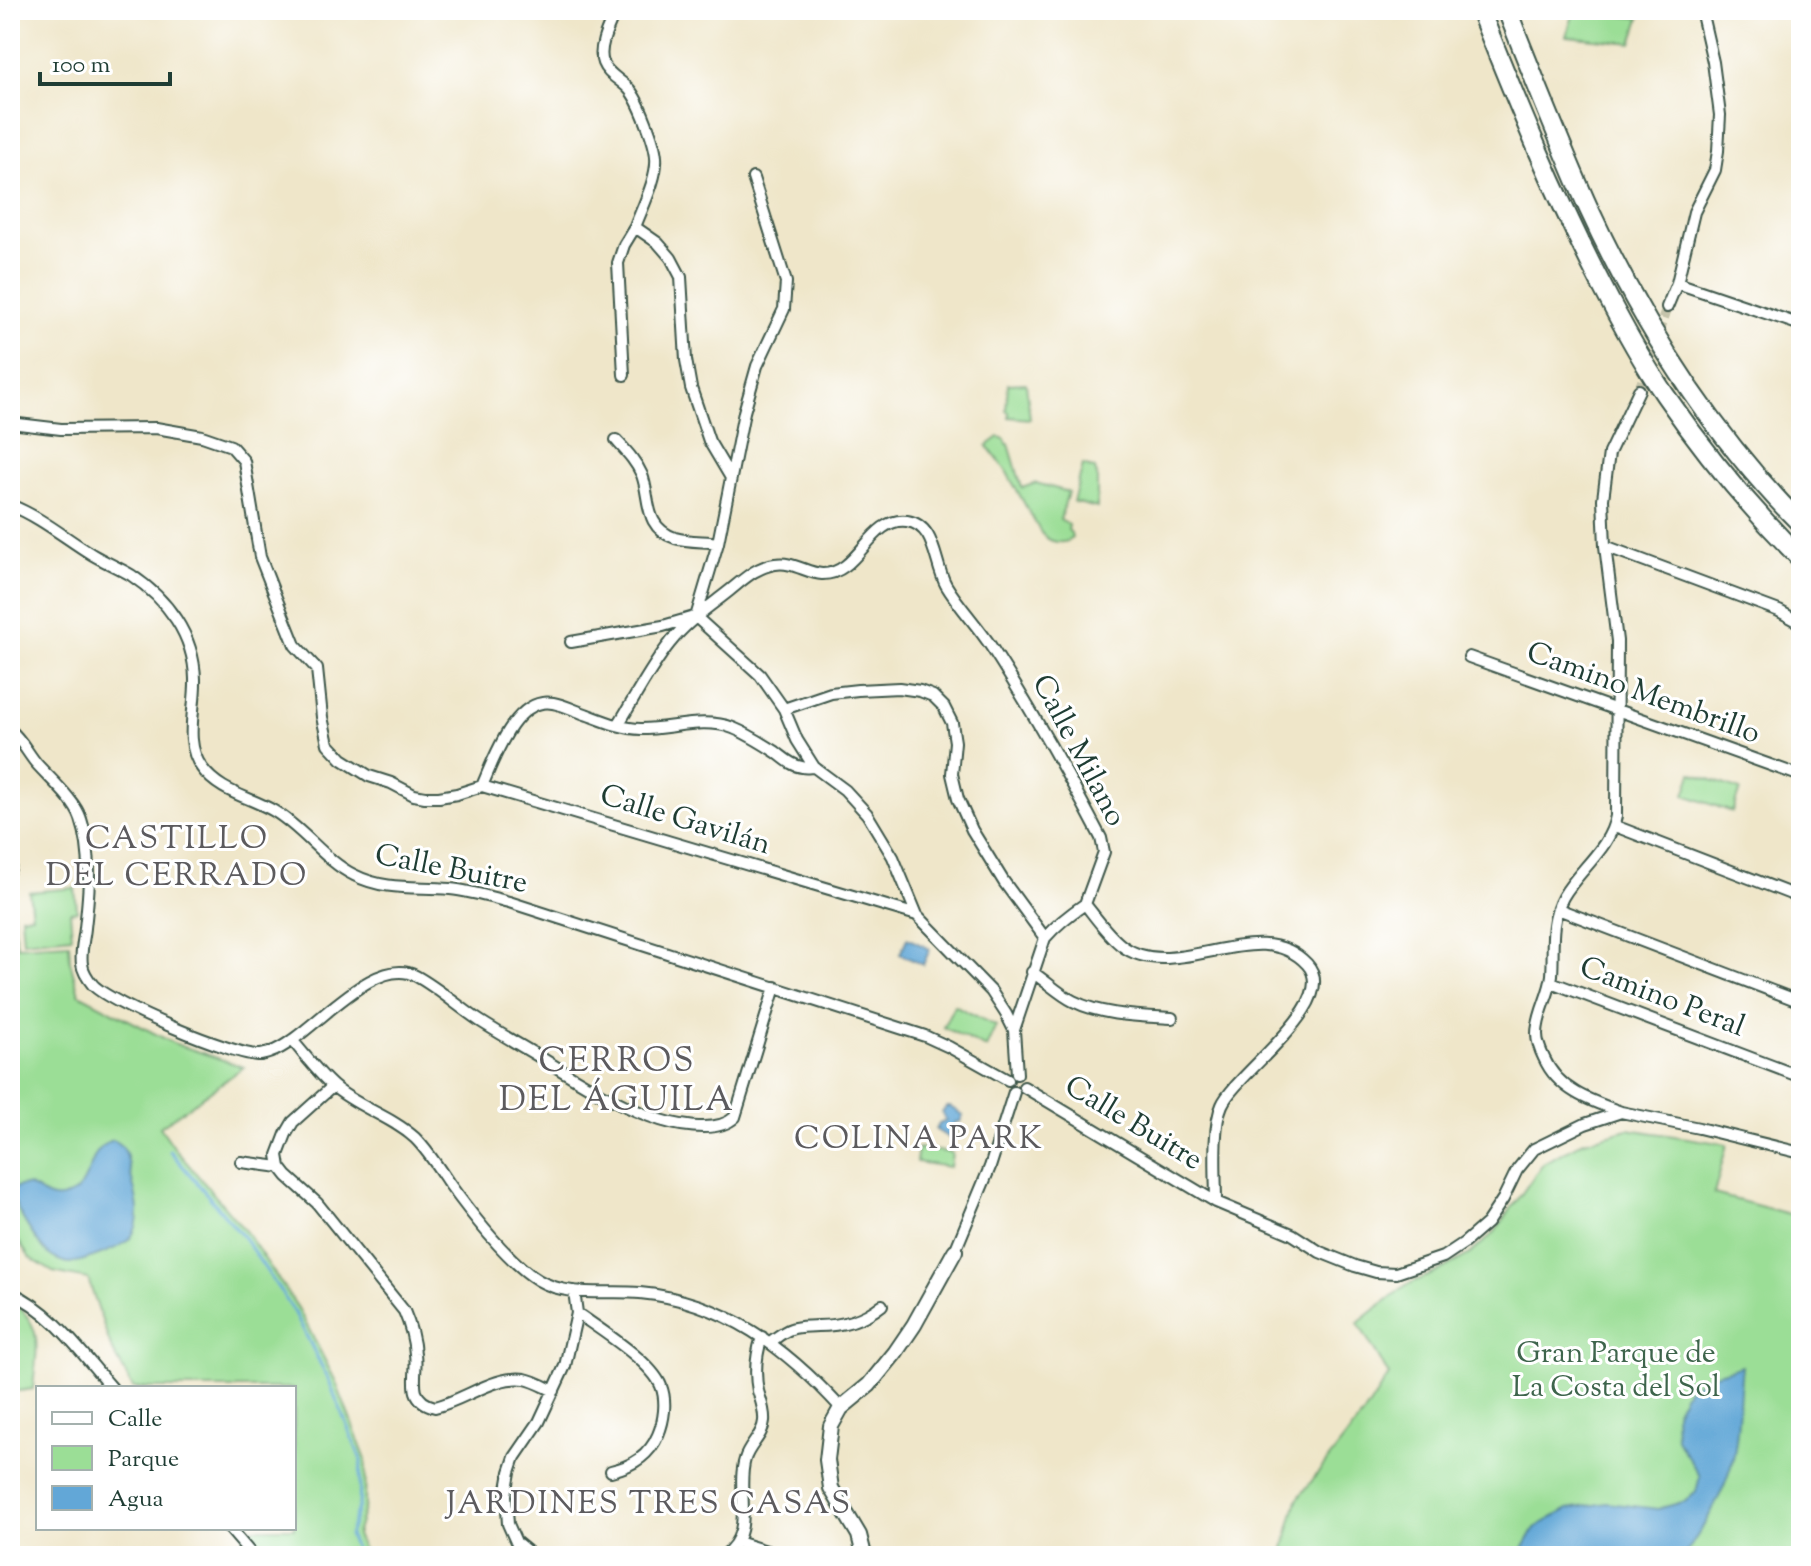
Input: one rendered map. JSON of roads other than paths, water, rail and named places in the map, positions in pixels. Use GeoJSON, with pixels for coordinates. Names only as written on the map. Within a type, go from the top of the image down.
{"type":"FeatureCollection","features":[{"type":"Feature","properties":{"kind":"highway"},"geometry":{"type":"LineString","coordinates":[[1480,10],[1577,238],[1617,315],[1664,394],[1721,471],[1801,559]]}},
{"type":"Feature","properties":{"kind":"highway"},"geometry":{"type":"LineString","coordinates":[[1507,10],[1589,208],[1630,288],[1679,372],[1730,442],[1801,524]]}},
{"type":"Feature","properties":{"kind":"street"},"geometry":{"type":"LineString","coordinates":[[616,10],[603,45],[602,61],[630,90],[657,155],[656,170],[618,263],[624,375]]}},
{"type":"Feature","properties":{"kind":"street"},"geometry":{"type":"LineString","coordinates":[[1667,307],[1677,283],[1694,212],[1715,170],[1718,151],[1720,115],[1701,10]]}},
{"type":"Feature","properties":{"kind":"street"},"geometry":{"type":"LineString","coordinates":[[618,725],[669,644],[696,617],[718,543],[744,412],[757,366],[784,309],[786,282],[753,178]]}},
{"type":"Feature","properties":{"kind":"street"},"geometry":{"type":"LineString","coordinates":[[635,227],[658,243],[681,277],[686,360],[691,388],[709,441],[731,478]]}},
{"type":"Feature","properties":{"kind":"street"},"geometry":{"type":"LineString","coordinates":[[1677,283],[1801,325]]}},
{"type":"Feature","properties":{"kind":"street"},"geometry":{"type":"LineString","coordinates":[[1639,390],[1609,453],[1603,499],[1605,546],[1617,641],[1615,826],[1558,909],[1553,925],[1551,982],[1538,1023],[1539,1048],[1552,1073],[1575,1093],[1589,1100],[1621,1112],[1801,1153]]}},
{"type":"Feature","properties":{"kind":"street"},"geometry":{"type":"LineString","coordinates":[[10,423],[61,429],[156,428],[202,436],[231,446],[244,461],[260,557],[295,645],[317,669],[328,744],[342,759],[369,776],[425,797],[457,794],[482,786],[496,753],[517,718],[539,703],[551,702],[637,729],[703,723],[730,727],[791,764],[801,768],[814,767]]}},
{"type":"Feature","properties":{"kind":"street"},"geometry":{"type":"LineString","coordinates":[[616,440],[635,461],[642,476],[647,507],[654,522],[676,538],[718,543]]}},
{"type":"Feature","properties":{"kind":"street","name":"Calle Buitre"},"geometry":{"type":"LineString","coordinates":[[10,505],[37,517],[94,555],[128,573],[166,605],[178,621],[193,660],[192,744],[202,770],[225,789],[287,819],[352,874],[394,887],[450,889],[478,894],[925,1036],[1012,1077]]}},
{"type":"Feature","properties":{"kind":"street","name":"Calle Milano"},"geometry":{"type":"LineString","coordinates":[[696,617],[756,569],[789,563],[822,574],[833,572],[851,562],[875,534],[894,522],[907,521],[918,525],[933,546],[946,586],[982,632],[1030,707],[1101,838],[1104,852],[1085,904]]}},
{"type":"Feature","properties":{"kind":"street"},"geometry":{"type":"LineString","coordinates":[[1605,546],[1779,611],[1801,623]]}},
{"type":"Feature","properties":{"kind":"street"},"geometry":{"type":"LineString","coordinates":[[571,642],[696,617]]}},
{"type":"Feature","properties":{"kind":"street"},"geometry":{"type":"LineString","coordinates":[[696,617],[760,675],[784,709],[797,740],[814,767],[845,790],[867,814],[893,857],[917,915],[991,991],[1014,1030]]}},
{"type":"Feature","properties":{"kind":"street","name":"Camino Membrillo"},"geometry":{"type":"LineString","coordinates":[[1469,657],[1801,776]]}},
{"type":"Feature","properties":{"kind":"street"},"geometry":{"type":"LineString","coordinates":[[784,709],[831,693],[858,690],[899,688],[933,696],[944,707],[952,723],[955,742],[952,774],[958,799],[972,830],[1004,882],[1045,938]]}},
{"type":"Feature","properties":{"kind":"street"},"geometry":{"type":"LineString","coordinates":[[10,730],[80,815],[88,849],[88,898],[82,962],[93,985],[113,999],[156,1020],[207,1040],[247,1053],[270,1053],[292,1040],[347,996],[374,980],[391,973],[413,974],[480,1020],[587,1086],[650,1117],[684,1126],[719,1126],[728,1124],[735,1117],[775,987]]}},
{"type":"Feature","properties":{"kind":"street","name":"Calle Gavilán"},"geometry":{"type":"LineString","coordinates":[[482,786],[917,915]]}},
{"type":"Feature","properties":{"kind":"street"},"geometry":{"type":"LineString","coordinates":[[1615,826],[1801,898]]}},
{"type":"Feature","properties":{"kind":"street"},"geometry":{"type":"LineString","coordinates":[[10,849],[10,869]]}},
{"type":"Feature","properties":{"kind":"street"},"geometry":{"type":"LineString","coordinates":[[1019,1089],[1008,1085],[1012,1077],[1014,1030],[1032,972],[1045,938],[1070,913],[1085,904],[1122,946],[1136,954],[1177,957],[1255,944],[1286,950],[1299,957],[1315,977],[1315,991],[1308,1007],[1236,1085],[1221,1106],[1217,1119],[1216,1202]]}},
{"type":"Feature","properties":{"kind":"street"},"geometry":{"type":"LineString","coordinates":[[1558,909],[1801,1002]]}},
{"type":"Feature","properties":{"kind":"street"},"geometry":{"type":"LineString","coordinates":[[1032,972],[1074,1001],[1097,1009],[1172,1018]]}},
{"type":"Feature","properties":{"kind":"street","name":"Camino Peral"},"geometry":{"type":"LineString","coordinates":[[1551,982],[1801,1077]]}},
{"type":"Feature","properties":{"kind":"street"},"geometry":{"type":"LineString","coordinates":[[292,1040],[333,1086],[415,1139],[468,1209],[523,1269],[540,1281],[574,1291],[644,1294],[705,1307],[735,1320],[766,1339],[799,1366],[841,1408]]}},
{"type":"Feature","properties":{"kind":"street"},"geometry":{"type":"LineString","coordinates":[[861,1556],[863,1551],[859,1535],[831,1488],[827,1460],[831,1426],[841,1408],[869,1385],[895,1353],[955,1251],[1024,1078],[1012,1077]]}},
{"type":"Feature","properties":{"kind":"street"},"geometry":{"type":"LineString","coordinates":[[333,1086],[293,1122],[278,1155],[280,1167],[317,1203],[404,1311],[412,1330],[416,1391],[420,1400],[435,1407],[501,1381],[517,1379],[528,1379],[554,1391]]}},
{"type":"Feature","properties":{"kind":"street","name":"Calle Buitre"},"geometry":{"type":"LineString","coordinates":[[1019,1089],[1216,1202],[1292,1234],[1320,1252],[1355,1266],[1396,1273],[1443,1257],[1487,1223],[1517,1170],[1534,1149],[1585,1124],[1621,1112]]}},
{"type":"Feature","properties":{"kind":"street"},"geometry":{"type":"LineString","coordinates":[[241,1162],[280,1167]]}},
{"type":"Feature","properties":{"kind":"street"},"geometry":{"type":"LineString","coordinates":[[533,1556],[516,1542],[508,1524],[506,1495],[515,1457],[539,1422],[565,1366],[577,1313],[574,1291]]}},
{"type":"Feature","properties":{"kind":"street"},"geometry":{"type":"LineString","coordinates":[[10,1292],[26,1300],[54,1322],[110,1386]]}},
{"type":"Feature","properties":{"kind":"street"},"geometry":{"type":"LineString","coordinates":[[723,1556],[737,1542],[741,1529],[744,1462],[765,1420],[755,1372],[756,1354],[766,1339],[789,1329],[853,1322],[870,1315],[882,1305]]}},
{"type":"Feature","properties":{"kind":"street"},"geometry":{"type":"LineString","coordinates":[[577,1313],[631,1352],[661,1385],[664,1415],[651,1449],[640,1460],[611,1471]]}},
{"type":"Feature","properties":{"kind":"street"},"geometry":{"type":"LineString","coordinates":[[231,1530],[253,1556]]}},
{"type":"Feature","properties":{"kind":"street"},"geometry":{"type":"LineString","coordinates":[[737,1542],[783,1556]]}},
{"type":"Feature","properties":{"kind":"water"},"geometry":{"type":"Polygon","coordinates":[[[907,938],[930,949],[923,965],[900,954],[907,938]]]}},
{"type":"Feature","properties":{"kind":"water"},"geometry":{"type":"Polygon","coordinates":[[[946,1107],[963,1115],[960,1122],[955,1122],[954,1140],[936,1130],[939,1124],[946,1121],[942,1113],[946,1107]]]}},
{"type":"Feature","properties":{"kind":"water"},"geometry":{"type":"Polygon","coordinates":[[[113,1140],[122,1146],[128,1160],[138,1207],[135,1230],[127,1241],[102,1254],[68,1263],[51,1256],[34,1237],[11,1193],[16,1187],[29,1186],[54,1198],[65,1197],[81,1186],[97,1152],[113,1140]]]}},
{"type":"Feature","properties":{"kind":"water"},"geometry":{"type":"Polygon","coordinates":[[[1742,1366],[1731,1467],[1714,1507],[1684,1556],[1519,1556],[1535,1528],[1568,1509],[1607,1503],[1658,1509],[1686,1501],[1696,1492],[1700,1476],[1676,1439],[1675,1412],[1687,1389],[1711,1375],[1742,1366]]]}},
{"type":"Feature","properties":{"kind":"waterway"},"geometry":{"type":"LineString","coordinates":[[170,1151],[245,1239],[295,1313],[328,1379],[361,1460],[359,1505],[349,1535],[358,1556]]}},
{"type":"Feature","properties":{"kind":"tunnel"},"geometry":{"type":"LineString","coordinates":[[1639,390],[1667,307]]}},
{"type":"Feature","properties":{"kind":"district","name":"CASTILLO DEL CERRADO"},"geometry":{"type":"Point","coordinates":[177,858]}},
{"type":"Feature","properties":{"kind":"district","name":"CERROS DEL ÁGUILA"},"geometry":{"type":"Point","coordinates":[617,1082]}},
{"type":"Feature","properties":{"kind":"district","name":"COLINA PARK"},"geometry":{"type":"Point","coordinates":[919,1140]}},
{"type":"Feature","properties":{"kind":"district","name":"JARDINES TRES CASAS"},"geometry":{"type":"Point","coordinates":[649,1505]}},
{"type":"Feature","properties":{"kind":"park label","name":"Gran Parque de La Costa del Sol"},"geometry":{"type":"Point","coordinates":[1616,1371]}}]}
